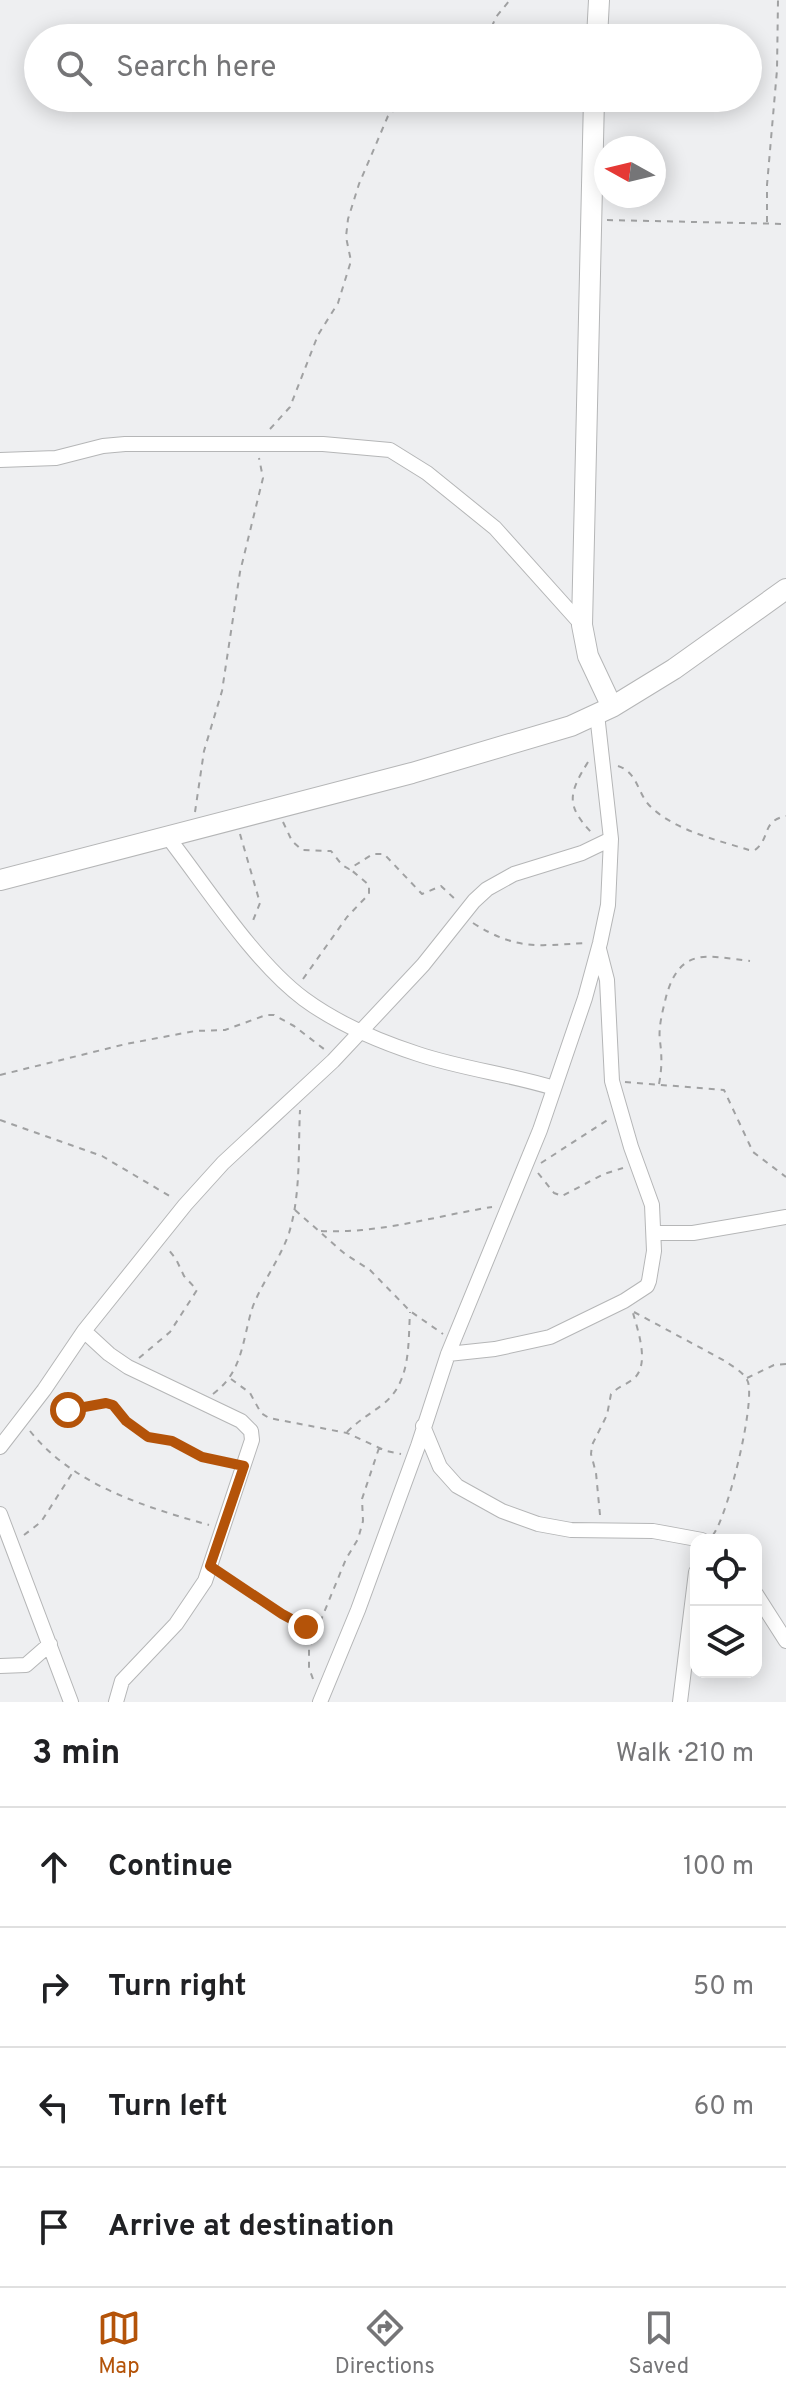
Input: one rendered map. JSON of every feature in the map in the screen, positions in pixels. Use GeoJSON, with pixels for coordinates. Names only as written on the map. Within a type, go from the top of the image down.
{"type":"FeatureCollection","features":[{"type":"Feature","properties":{"kind":"street"},"geometry":{"type":"LineString","coordinates":[[598,24],[599,0]]}},
{"type":"Feature","properties":{"kind":"street"},"geometry":{"type":"LineString","coordinates":[[323,1698],[358,1610],[450,1347],[513,1201],[554,1088],[585,998],[608,905],[601,741],[604,711],[582,625],[594,112]]}},
{"type":"Feature","properties":{"kind":"street"},"geometry":{"type":"LineString","coordinates":[[0,460],[56,458],[113,444],[257,443],[390,450],[407,458],[495,528],[582,625]]}},
{"type":"Feature","properties":{"kind":"street"},"geometry":{"type":"LineString","coordinates":[[0,880],[412,773],[571,726],[604,711],[674,669],[786,589]]}},
{"type":"Feature","properties":{"kind":"street"},"geometry":{"type":"LineString","coordinates":[[167,836],[247,940],[294,990],[331,1016],[359,1031],[422,1055],[554,1088]]}},
{"type":"Feature","properties":{"kind":"street"},"geometry":{"type":"LineString","coordinates":[[0,1447],[22,1421],[84,1331],[185,1205],[223,1163],[333,1061],[423,965],[487,889],[514,874],[582,853],[607,841]]}},
{"type":"Feature","properties":{"kind":"street"},"geometry":{"type":"LineString","coordinates":[[450,1347],[535,1342],[565,1331],[619,1303],[639,1292],[649,1281],[654,1233],[652,1205],[612,1081],[607,980],[600,945]]}},
{"type":"Feature","properties":{"kind":"street"},"geometry":{"type":"LineString","coordinates":[[654,1233],[693,1233],[786,1217]]}},
{"type":"Feature","properties":{"kind":"street"},"geometry":{"type":"LineString","coordinates":[[84,1331],[128,1367],[241,1421],[251,1431],[252,1440],[198,1593],[176,1624],[122,1681],[116,1702]]}},
{"type":"Feature","properties":{"kind":"street"},"geometry":{"type":"LineString","coordinates":[[423,1426],[440,1467],[457,1486],[502,1511],[538,1524],[604,1532],[653,1531],[690,1538]]}},
{"type":"Feature","properties":{"kind":"street"},"geometry":{"type":"LineString","coordinates":[[0,1514],[71,1702]]}},
{"type":"Feature","properties":{"kind":"street"},"geometry":{"type":"LineString","coordinates":[[762,1603],[786,1641]]}},
{"type":"Feature","properties":{"kind":"street"},"geometry":{"type":"LineString","coordinates":[[680,1702],[692,1606]]}},
{"type":"Feature","properties":{"kind":"street"},"geometry":{"type":"LineString","coordinates":[[0,1666],[26,1665],[50,1644]]}},
{"type":"Feature","properties":{"kind":"path"},"geometry":{"type":"LineString","coordinates":[[493,24],[510,0]]}},
{"type":"Feature","properties":{"kind":"path"},"geometry":{"type":"LineString","coordinates":[[767,222],[767,185],[777,70],[778,0]]}},
{"type":"Feature","properties":{"kind":"path"},"geometry":{"type":"LineString","coordinates":[[193,829],[204,751],[222,691],[240,572],[263,478],[257,443],[290,407],[318,335],[338,303],[351,261],[346,237],[348,219],[359,184],[392,112]]}},
{"type":"Feature","properties":{"kind":"path"},"geometry":{"type":"LineString","coordinates":[[590,219],[786,224]]}},
{"type":"Feature","properties":{"kind":"path"},"geometry":{"type":"LineString","coordinates":[[601,741],[579,777],[571,803],[582,823],[607,841]]}},
{"type":"Feature","properties":{"kind":"path"},"geometry":{"type":"LineString","coordinates":[[603,763],[628,771],[649,806],[659,814],[688,829],[738,847],[755,850],[761,845],[770,823],[786,816]]}},
{"type":"Feature","properties":{"kind":"path"},"geometry":{"type":"LineString","coordinates":[[277,806],[298,848],[331,851],[369,885],[369,894],[347,917],[294,990]]}},
{"type":"Feature","properties":{"kind":"path"},"geometry":{"type":"LineString","coordinates":[[235,818],[260,903],[247,940]]}},
{"type":"Feature","properties":{"kind":"path"},"geometry":{"type":"LineString","coordinates":[[349,869],[373,854],[384,854],[422,894],[443,887],[464,913],[494,936],[517,944],[600,945]]}},
{"type":"Feature","properties":{"kind":"path"},"geometry":{"type":"LineString","coordinates":[[659,1084],[663,1056],[660,1041],[663,1011],[676,971],[693,959],[708,957],[750,961]]}},
{"type":"Feature","properties":{"kind":"path"},"geometry":{"type":"LineString","coordinates":[[0,1075],[126,1044],[195,1031],[225,1030],[266,1015],[282,1019],[306,1033],[333,1061]]}},
{"type":"Feature","properties":{"kind":"path"},"geometry":{"type":"LineString","coordinates":[[612,1081],[724,1090],[753,1152],[786,1177]]}},
{"type":"Feature","properties":{"kind":"path"},"geometry":{"type":"LineString","coordinates":[[201,1401],[230,1378],[243,1349],[253,1306],[283,1249],[294,1209],[298,1176],[301,1092]]}},
{"type":"Feature","properties":{"kind":"path"},"geometry":{"type":"LineString","coordinates":[[621,1113],[599,1124],[534,1168],[554,1193],[562,1196],[614,1170],[639,1166]]}},
{"type":"Feature","properties":{"kind":"path"},"geometry":{"type":"LineString","coordinates":[[0,1120],[102,1156],[185,1205]]}},
{"type":"Feature","properties":{"kind":"path"},"geometry":{"type":"LineString","coordinates":[[319,1231],[350,1232],[388,1227],[513,1201]]}},
{"type":"Feature","properties":{"kind":"path"},"geometry":{"type":"LineString","coordinates":[[294,1209],[345,1254],[379,1278],[450,1347]]}},
{"type":"Feature","properties":{"kind":"path"},"geometry":{"type":"LineString","coordinates":[[128,1367],[170,1332],[197,1290],[184,1276],[171,1252],[156,1242]]}},
{"type":"Feature","properties":{"kind":"path"},"geometry":{"type":"LineString","coordinates":[[619,1303],[725,1361],[746,1378],[746,1415],[738,1457],[723,1517],[713,1534]]}},
{"type":"Feature","properties":{"kind":"path"},"geometry":{"type":"LineString","coordinates":[[347,1433],[395,1394],[401,1384],[408,1351],[410,1311]]}},
{"type":"Feature","properties":{"kind":"path"},"geometry":{"type":"LineString","coordinates":[[604,1532],[592,1445],[607,1415],[611,1394],[633,1380],[641,1363],[642,1349],[633,1312]]}},
{"type":"Feature","properties":{"kind":"path"},"geometry":{"type":"LineString","coordinates":[[746,1378],[774,1365],[786,1364]]}},
{"type":"Feature","properties":{"kind":"path"},"geometry":{"type":"LineString","coordinates":[[230,1378],[250,1393],[265,1416],[347,1433],[379,1448],[412,1457]]}},
{"type":"Feature","properties":{"kind":"path"},"geometry":{"type":"LineString","coordinates":[[44,1390],[68,1410],[106,1403],[113,1405],[126,1421],[148,1437],[172,1441],[202,1457],[244,1466]]}},
{"type":"Feature","properties":{"kind":"path"},"geometry":{"type":"LineString","coordinates":[[22,1421],[39,1442],[74,1471],[99,1486],[129,1499],[221,1528]]}},
{"type":"Feature","properties":{"kind":"path"},"geometry":{"type":"LineString","coordinates":[[323,1698],[309,1668],[309,1649],[346,1559],[358,1539],[363,1521],[362,1499],[379,1448]]}},
{"type":"Feature","properties":{"kind":"path"},"geometry":{"type":"LineString","coordinates":[[10,1539],[31,1531],[41,1522],[74,1471]]}},
{"type":"Feature","properties":{"kind":"path"},"geometry":{"type":"LineString","coordinates":[[210,1566],[282,1614],[316,1632]]}},
{"type":"Feature","properties":{"kind":"route"},"geometry":{"type":"LineString","coordinates":[[68,1410],[106,1403],[113,1405],[126,1421],[148,1437],[183,1445],[202,1457],[244,1466],[210,1566],[306,1627]]}}]}
